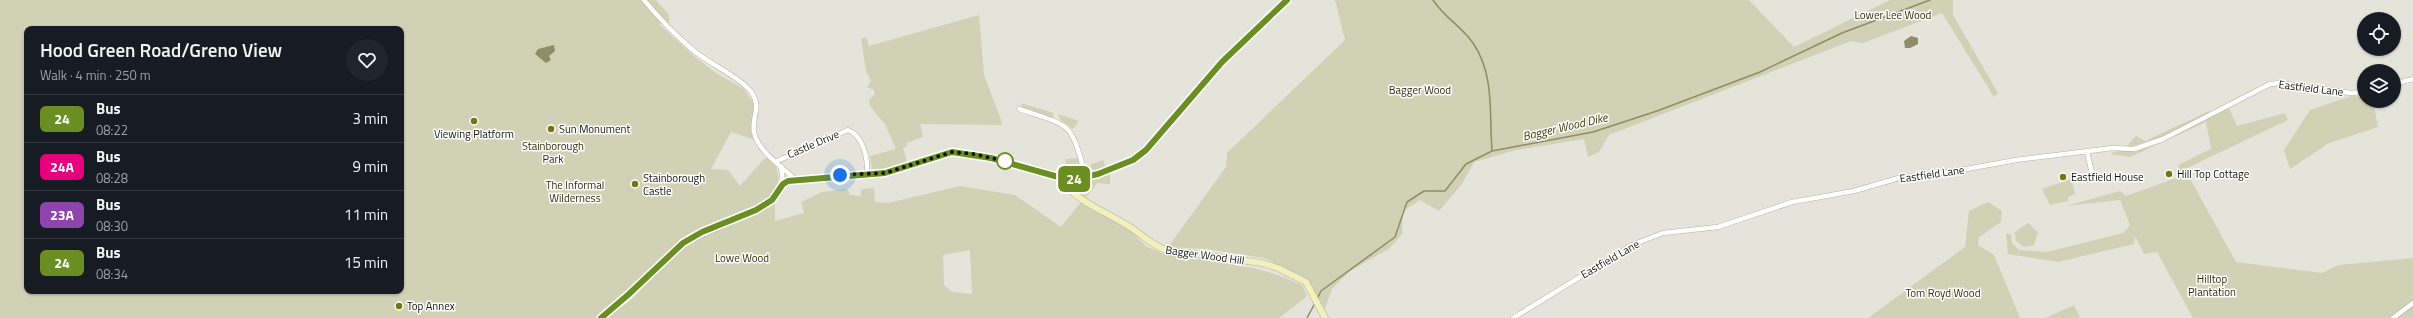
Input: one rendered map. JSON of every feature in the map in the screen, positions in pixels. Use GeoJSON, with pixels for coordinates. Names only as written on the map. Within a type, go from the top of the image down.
{"type":"FeatureCollection","features":[{"type":"Feature","properties":{"kind":"street"},"geometry":{"type":"LineString","coordinates":[[644,0],[661,20],[693,50],[736,79],[752,93],[757,108],[754,131],[757,142],[795,179]]}},
{"type":"Feature","properties":{"kind":"street"},"geometry":{"type":"LineString","coordinates":[[601,318],[683,243],[702,232],[756,210],[772,200],[783,184],[795,179],[885,173],[942,154],[958,152],[1002,160],[1059,178],[1086,177],[1098,174],[1141,155],[1222,62],[1287,0]]}},
{"type":"Feature","properties":{"kind":"street"},"geometry":{"type":"LineString","coordinates":[[2401,82],[2413,79]]}},
{"type":"Feature","properties":{"kind":"street","name":"Eastfield Lane"},"geometry":{"type":"LineString","coordinates":[[1513,318],[1632,245],[1663,233],[1718,227],[1792,202],[1854,191],[1899,178],[2087,152],[2134,149],[2163,139],[2270,84],[2281,83],[2351,93],[2357,93]]}},
{"type":"Feature","properties":{"kind":"street"},"geometry":{"type":"LineString","coordinates":[[1019,109],[1056,121],[1071,131],[1086,177]]}},
{"type":"Feature","properties":{"kind":"street","name":"Castle Drive"},"geometry":{"type":"LineString","coordinates":[[777,161],[848,130],[855,134],[867,158],[867,174]]}},
{"type":"Feature","properties":{"kind":"street"},"geometry":{"type":"LineString","coordinates":[[2087,152],[2092,173]]}},
{"type":"Feature","properties":{"kind":"street"},"geometry":{"type":"LineString","coordinates":[[781,166],[783,184]]}},
{"type":"Feature","properties":{"kind":"street","name":"Bagger Wood Hill"},"geometry":{"type":"LineString","coordinates":[[1059,178],[1079,196],[1137,231],[1153,246],[1166,250],[1262,263],[1306,282],[1325,318]]}},
{"type":"Feature","properties":{"kind":"street"},"geometry":{"type":"LineString","coordinates":[[2393,318],[2413,303]]}},
{"type":"Feature","properties":{"kind":"green space","name":"Stainborough Park"},"geometry":{"type":"Polygon","coordinates":[[[0,0],[656,0],[669,15],[669,23],[659,24],[694,56],[716,73],[744,89],[753,103],[754,113],[751,132],[755,140],[731,132],[711,169],[728,170],[740,186],[763,160],[768,157],[776,167],[778,185],[771,196],[754,209],[681,240],[627,293],[595,318],[0,318],[0,0]]]}},
{"type":"Feature","properties":{"kind":"green space","name":"Bagger Wood"},"geometry":{"type":"Polygon","coordinates":[[[1335,0],[1749,0],[1794,47],[1890,0],[1953,0],[1953,15],[1998,93],[1994,97],[1942,13],[1863,43],[1851,41],[1609,135],[1599,152],[1588,157],[1584,139],[1516,150],[1474,162],[1462,184],[1439,211],[1420,200],[1403,211],[1402,234],[1390,248],[1350,271],[1332,289],[1325,309],[1308,280],[1264,258],[1207,249],[1168,247],[1226,167],[1227,153],[1345,40],[1335,0]]]}},
{"type":"Feature","properties":{"kind":"green space"},"geometry":{"type":"Polygon","coordinates":[[[979,15],[984,75],[1003,125],[920,124],[923,137],[906,143],[907,146],[903,148],[907,163],[883,170],[872,170],[870,156],[896,149],[885,124],[870,106],[869,100],[875,94],[874,90],[867,87],[871,81],[866,71],[861,39],[866,37],[869,46],[979,15]]]}},
{"type":"Feature","properties":{"kind":"green space"},"geometry":{"type":"Polygon","coordinates":[[[2351,96],[2357,96],[2357,108],[2374,108],[2378,127],[2329,143],[2290,169],[2284,150],[2310,110],[2351,96]]]}},
{"type":"Feature","properties":{"kind":"green space"},"geometry":{"type":"Polygon","coordinates":[[[1021,103],[1054,113],[1053,118],[1022,108],[1021,103]]]}},
{"type":"Feature","properties":{"kind":"green space","name":"Hilltop Plantation"},"geometry":{"type":"Polygon","coordinates":[[[2229,108],[2237,126],[2285,113],[2288,120],[2187,168],[2189,177],[2236,262],[2322,273],[2339,265],[2413,258],[2413,318],[2193,318],[2157,252],[2144,254],[2135,236],[2134,244],[2058,262],[2008,254],[2006,234],[2011,234],[2012,243],[2019,250],[2047,252],[2123,233],[2130,225],[2120,200],[2066,206],[2120,191],[2126,196],[2182,176],[2178,165],[2211,149],[2206,122],[2130,157],[2110,154],[2125,148],[2136,136],[2145,141],[2209,111],[2209,118],[2229,108]]]}},
{"type":"Feature","properties":{"kind":"green space"},"geometry":{"type":"Polygon","coordinates":[[[1058,114],[1079,121],[1073,129],[1060,120],[1058,114]]]}},
{"type":"Feature","properties":{"kind":"green space"},"geometry":{"type":"Polygon","coordinates":[[[1078,158],[1080,173],[1078,175],[1065,175],[1066,159],[1078,158]]]}},
{"type":"Feature","properties":{"kind":"green space"},"geometry":{"type":"Polygon","coordinates":[[[1103,160],[1106,168],[1093,172],[1087,170],[1087,166],[1103,160]]]}},
{"type":"Feature","properties":{"kind":"green space"},"geometry":{"type":"Polygon","coordinates":[[[1110,171],[1110,184],[1097,183],[1086,198],[1067,182],[1110,171]]]}},
{"type":"Feature","properties":{"kind":"green space"},"geometry":{"type":"Polygon","coordinates":[[[2071,179],[2075,194],[2068,197],[2068,201],[2050,205],[2042,189],[2071,179]]]}},
{"type":"Feature","properties":{"kind":"green space","name":"Lowe Wood"},"geometry":{"type":"Polygon","coordinates":[[[960,186],[1015,195],[1061,227],[1082,201],[1133,233],[1147,247],[1165,254],[1253,268],[1278,275],[1302,285],[1307,296],[1279,318],[606,318],[631,300],[680,249],[700,236],[752,216],[775,204],[775,221],[804,213],[801,202],[822,192],[848,189],[850,195],[861,196],[861,189],[874,188],[875,202],[888,203],[960,186]],[[970,250],[943,255],[944,285],[952,292],[972,294],[970,250]]]}},
{"type":"Feature","properties":{"kind":"green space","name":"Tom Royd Wood"},"geometry":{"type":"Polygon","coordinates":[[[1988,202],[2002,211],[2001,222],[1979,237],[1978,245],[1994,255],[2020,318],[1868,318],[1965,247],[1969,211],[1988,202]]]}},
{"type":"Feature","properties":{"kind":"green space"},"geometry":{"type":"Polygon","coordinates":[[[2028,223],[2038,232],[2034,245],[2024,247],[2016,241],[2015,232],[2028,223]]]}},
{"type":"Feature","properties":{"kind":"green space"},"geometry":{"type":"Polygon","coordinates":[[[2074,305],[2080,318],[2045,318],[2074,305]]]}},
{"type":"Feature","properties":{"kind":"shaded area"},"geometry":{"type":"Polygon","coordinates":[[[1911,36],[1918,38],[1918,44],[1910,48],[1905,48],[1904,41],[1911,36]]]}},
{"type":"Feature","properties":{"kind":"shaded area"},"geometry":{"type":"Polygon","coordinates":[[[554,45],[555,51],[549,56],[551,60],[546,63],[535,54],[538,49],[554,45]]]}},
{"type":"Feature","properties":{"kind":"waterway"},"geometry":{"type":"LineString","coordinates":[[1433,0],[1442,12],[1469,37],[1480,55],[1485,68],[1490,95],[1492,150]]}},
{"type":"Feature","properties":{"kind":"waterway","name":"Bagger Wood Dike"},"geometry":{"type":"LineString","coordinates":[[1317,299],[1321,291],[1395,237],[1407,202],[1424,191],[1445,191],[1466,164],[1492,151],[1593,132],[1657,111],[1760,72],[1842,33],[1930,0]]}},
{"type":"Feature","properties":{"kind":"waterway","name":"Bagger Wood Dike"},"geometry":{"type":"LineString","coordinates":[[1307,318],[1315,303]]}},
{"type":"Feature","properties":{"kind":"bus line","name":"24"},"geometry":{"type":"LineString","coordinates":[[601,318],[691,237],[756,210],[772,200],[783,184],[788,181],[795,179],[850,174],[885,173],[952,152],[974,154],[1008,162],[1059,178],[1068,179],[1076,179],[1098,174],[1133,160],[1146,150],[1222,62],[1280,5],[1287,0]]}},
{"type":"Feature","properties":{"kind":"place","name":"Viewing Platform"},"geometry":{"type":"Point","coordinates":[474,121]}},
{"type":"Feature","properties":{"kind":"place","name":"Sun Monument"},"geometry":{"type":"Point","coordinates":[551,129]}},
{"type":"Feature","properties":{"kind":"place","name":"Hill Top Cottage"},"geometry":{"type":"Point","coordinates":[2169,174]}},
{"type":"Feature","properties":{"kind":"place","name":"Eastfield House"},"geometry":{"type":"Point","coordinates":[2063,177]}},
{"type":"Feature","properties":{"kind":"place","name":"Stainborough Castle"},"geometry":{"type":"Point","coordinates":[635,184]}},
{"type":"Feature","properties":{"kind":"place","name":"Top Annex"},"geometry":{"type":"Point","coordinates":[399,306]}},
{"type":"Feature","properties":{"kind":"route"},"geometry":{"type":"LineString","coordinates":[[840,175],[885,173],[952,152],[974,154],[1008,162],[1005,161]]}},
{"type":"Feature","properties":{"kind":"park label","name":"Lower Lee Wood"},"geometry":{"type":"Point","coordinates":[1893,15]}},
{"type":"Feature","properties":{"kind":"park label","name":"The Informal Wilderness"},"geometry":{"type":"Point","coordinates":[575,191]}}]}
